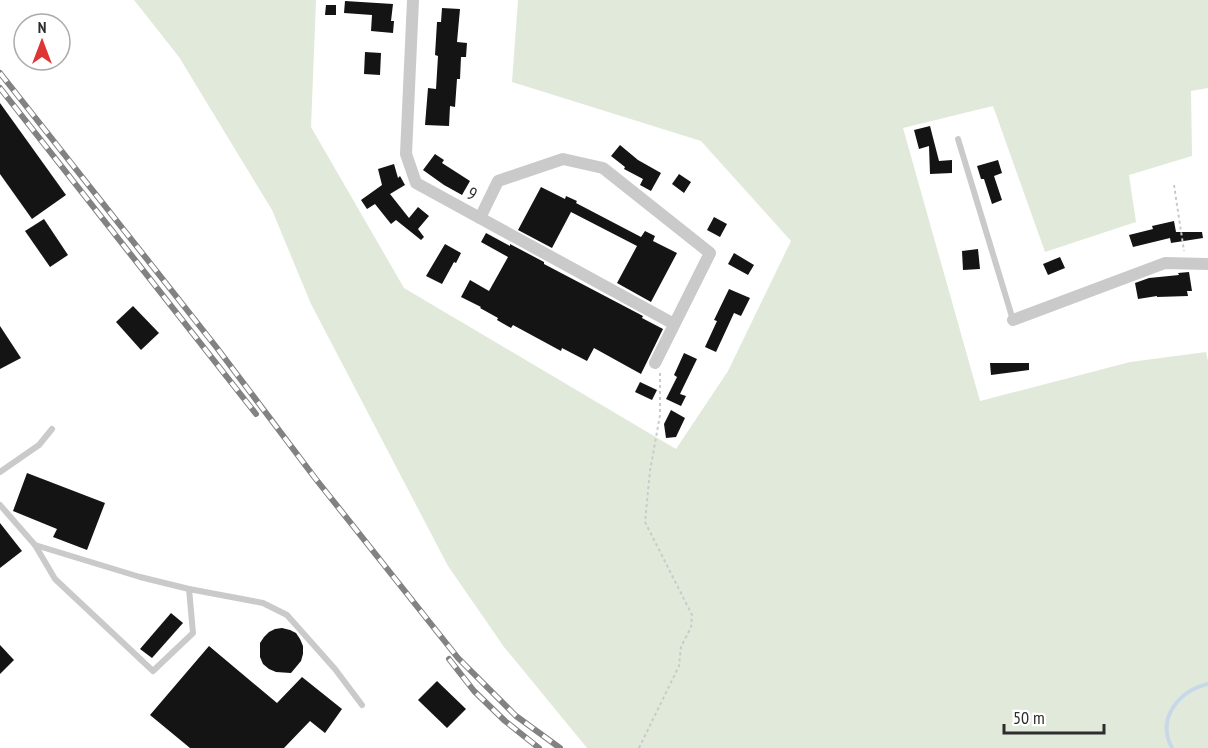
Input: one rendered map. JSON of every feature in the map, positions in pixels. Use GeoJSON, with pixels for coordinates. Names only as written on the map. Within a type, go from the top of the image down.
{"type":"FeatureCollection","features":[{"type":"Feature","properties":{"kind":"street","name":"9"},"geometry":{"type":"LineString","coordinates":[[413,0],[406,154],[416,183],[674,324]]}},
{"type":"Feature","properties":{"kind":"street"},"geometry":{"type":"LineString","coordinates":[[480,218],[498,181],[563,159],[603,168],[710,253],[655,363]]}},
{"type":"Feature","properties":{"kind":"street"},"geometry":{"type":"LineString","coordinates":[[1012,320],[1165,263],[1208,264]]}},
{"type":"Feature","properties":{"kind":"lane"},"geometry":{"type":"LineString","coordinates":[[958,139],[1012,320]]}},
{"type":"Feature","properties":{"kind":"lane"},"geometry":{"type":"LineString","coordinates":[[0,472],[39,445],[52,429]]}},
{"type":"Feature","properties":{"kind":"lane"},"geometry":{"type":"LineString","coordinates":[[0,505],[35,545],[55,579],[153,671],[193,633],[189,589]]}},
{"type":"Feature","properties":{"kind":"lane"},"geometry":{"type":"LineString","coordinates":[[35,545],[140,577],[262,603],[287,615],[335,669],[362,705]]}},
{"type":"Feature","properties":{"kind":"path"},"geometry":{"type":"LineString","coordinates":[[1174,185],[1186,263]]}},
{"type":"Feature","properties":{"kind":"path"},"geometry":{"type":"LineString","coordinates":[[639,748],[679,666],[681,647],[691,627],[692,615],[645,522],[650,471],[660,415],[661,375],[655,363]]}},
{"type":"Feature","properties":{"kind":"green space"},"geometry":{"type":"Polygon","coordinates":[[[134,0],[316,0],[311,127],[404,288],[676,449],[728,371],[791,241],[701,141],[512,82],[518,0],[1208,0],[1208,88],[1191,91],[1192,156],[1129,175],[1136,222],[1045,252],[993,106],[903,128],[980,401],[1130,362],[1206,352],[1208,361],[1208,748],[587,748],[504,647],[448,566],[311,304],[272,210],[179,57],[134,0]]]}},
{"type":"Feature","properties":{"kind":"building"},"geometry":{"type":"Polygon","coordinates":[[[345,1],[393,4],[391,21],[394,21],[393,33],[371,31],[372,15],[344,13],[345,1]]]}},
{"type":"Feature","properties":{"kind":"building"},"geometry":{"type":"Polygon","coordinates":[[[326,5],[336,5],[336,15],[325,15],[326,5]]]}},
{"type":"Feature","properties":{"kind":"building"},"geometry":{"type":"Polygon","coordinates":[[[442,8],[460,9],[457,42],[467,43],[466,57],[461,57],[460,79],[457,79],[455,107],[450,106],[449,126],[425,125],[428,88],[436,89],[437,22],[441,22],[442,8]]]}},
{"type":"Feature","properties":{"kind":"building"},"geometry":{"type":"Polygon","coordinates":[[[365,52],[381,53],[380,75],[364,74],[365,52]]]}},
{"type":"Feature","properties":{"kind":"building"},"geometry":{"type":"Polygon","coordinates":[[[0,103],[66,195],[32,219],[0,174],[0,103]]]}},
{"type":"Feature","properties":{"kind":"building"},"geometry":{"type":"Polygon","coordinates":[[[930,126],[939,161],[952,160],[952,173],[930,174],[929,146],[919,149],[914,130],[930,126]]]}},
{"type":"Feature","properties":{"kind":"building"},"geometry":{"type":"Polygon","coordinates":[[[620,145],[638,160],[661,173],[651,191],[640,185],[643,179],[624,169],[625,167],[611,156],[620,145]]]}},
{"type":"Feature","properties":{"kind":"building"},"geometry":{"type":"Polygon","coordinates":[[[435,154],[444,160],[442,163],[470,181],[462,195],[423,170],[435,154]]]}},
{"type":"Feature","properties":{"kind":"building"},"geometry":{"type":"Polygon","coordinates":[[[998,160],[1002,173],[994,176],[1002,200],[992,204],[977,166],[998,160]]]}},
{"type":"Feature","properties":{"kind":"building"},"geometry":{"type":"Polygon","coordinates":[[[394,164],[398,178],[400,176],[405,185],[390,194],[409,218],[418,207],[429,216],[418,229],[424,237],[421,240],[396,220],[391,224],[375,204],[367,209],[361,200],[382,185],[378,169],[394,164]]]}},
{"type":"Feature","properties":{"kind":"building"},"geometry":{"type":"Polygon","coordinates":[[[679,174],[691,182],[684,193],[672,184],[679,174]]]}},
{"type":"Feature","properties":{"kind":"building"},"geometry":{"type":"Polygon","coordinates":[[[541,187],[565,199],[566,196],[577,201],[576,203],[641,237],[645,231],[655,236],[653,241],[677,253],[651,302],[617,283],[637,246],[571,212],[552,248],[518,230],[541,187]]]}},
{"type":"Feature","properties":{"kind":"building"},"geometry":{"type":"Polygon","coordinates":[[[714,217],[727,224],[720,237],[707,230],[714,217]]]}},
{"type":"Feature","properties":{"kind":"building"},"geometry":{"type":"Polygon","coordinates":[[[44,219],[68,255],[50,267],[25,231],[44,219]]]}},
{"type":"Feature","properties":{"kind":"building"},"geometry":{"type":"Polygon","coordinates":[[[1174,221],[1176,232],[1202,232],[1203,238],[1171,243],[1170,238],[1133,247],[1129,235],[1174,221]]]}},
{"type":"Feature","properties":{"kind":"building"},"geometry":{"type":"Polygon","coordinates":[[[486,233],[544,262],[663,329],[641,374],[594,348],[587,361],[562,348],[561,351],[513,325],[511,328],[481,307],[461,297],[470,280],[489,291],[508,257],[481,242],[486,233]]]}},
{"type":"Feature","properties":{"kind":"building"},"geometry":{"type":"Polygon","coordinates":[[[445,244],[461,253],[442,284],[426,276],[445,244]]]}},
{"type":"Feature","properties":{"kind":"building"},"geometry":{"type":"Polygon","coordinates":[[[978,249],[980,269],[963,270],[962,251],[978,249]]]}},
{"type":"Feature","properties":{"kind":"building"},"geometry":{"type":"Polygon","coordinates":[[[734,253],[754,265],[748,275],[728,264],[734,253]]]}},
{"type":"Feature","properties":{"kind":"building"},"geometry":{"type":"Polygon","coordinates":[[[1060,257],[1065,268],[1048,275],[1043,264],[1060,257]]]}},
{"type":"Feature","properties":{"kind":"building"},"geometry":{"type":"Polygon","coordinates":[[[1189,272],[1192,291],[1187,291],[1188,296],[1157,296],[1138,299],[1135,283],[1149,278],[1189,272]]]}},
{"type":"Feature","properties":{"kind":"building"},"geometry":{"type":"Polygon","coordinates":[[[729,289],[750,298],[741,316],[734,313],[716,352],[705,347],[717,321],[714,320],[729,289]]]}},
{"type":"Feature","properties":{"kind":"building"},"geometry":{"type":"Polygon","coordinates":[[[133,306],[159,333],[141,350],[116,322],[133,306]]]}},
{"type":"Feature","properties":{"kind":"building"},"geometry":{"type":"Polygon","coordinates":[[[0,326],[21,358],[0,369],[0,326]]]}},
{"type":"Feature","properties":{"kind":"building"},"geometry":{"type":"Polygon","coordinates":[[[684,353],[697,359],[680,394],[686,396],[681,406],[666,399],[677,377],[674,375],[684,353]]]}},
{"type":"Feature","properties":{"kind":"building"},"geometry":{"type":"Polygon","coordinates":[[[990,363],[1029,363],[1029,370],[991,375],[990,363]]]}},
{"type":"Feature","properties":{"kind":"building"},"geometry":{"type":"Polygon","coordinates":[[[640,382],[657,390],[652,400],[635,392],[640,382]]]}},
{"type":"Feature","properties":{"kind":"building"},"geometry":{"type":"Polygon","coordinates":[[[671,410],[685,418],[676,437],[666,438],[664,424],[671,410]]]}},
{"type":"Feature","properties":{"kind":"building"},"geometry":{"type":"Polygon","coordinates":[[[27,473],[105,503],[87,550],[53,537],[57,529],[13,511],[27,473]]]}},
{"type":"Feature","properties":{"kind":"building"},"geometry":{"type":"Polygon","coordinates":[[[0,523],[22,551],[0,568],[0,523]]]}},
{"type":"Feature","properties":{"kind":"building"},"geometry":{"type":"Polygon","coordinates":[[[171,613],[183,623],[152,658],[140,649],[171,613]]]}},
{"type":"Feature","properties":{"kind":"building"},"geometry":{"type":"Polygon","coordinates":[[[282,628],[296,633],[303,646],[301,661],[291,673],[269,669],[260,657],[260,643],[264,637],[275,629],[282,628]]]}},
{"type":"Feature","properties":{"kind":"building"},"geometry":{"type":"Polygon","coordinates":[[[0,645],[14,660],[0,674],[0,645]]]}},
{"type":"Feature","properties":{"kind":"building"},"geometry":{"type":"Polygon","coordinates":[[[209,646],[277,703],[302,677],[342,709],[325,733],[310,721],[284,748],[190,748],[150,715],[209,646]]]}},
{"type":"Feature","properties":{"kind":"building"},"geometry":{"type":"Polygon","coordinates":[[[437,681],[466,709],[447,728],[418,700],[437,681]]]}},
{"type":"Feature","properties":{"kind":"waterway"},"geometry":{"type":"LineString","coordinates":[[1172,748],[1167,726],[1173,707],[1188,693],[1208,684]]}},
{"type":"Feature","properties":{"kind":"railway"},"geometry":{"type":"LineString","coordinates":[[0,73],[458,658],[516,716],[560,748]]}},
{"type":"Feature","properties":{"kind":"railway"},"geometry":{"type":"LineString","coordinates":[[0,88],[256,414]]}},
{"type":"Feature","properties":{"kind":"railway"},"geometry":{"type":"LineString","coordinates":[[449,659],[474,691],[505,721],[539,748]]}}]}
